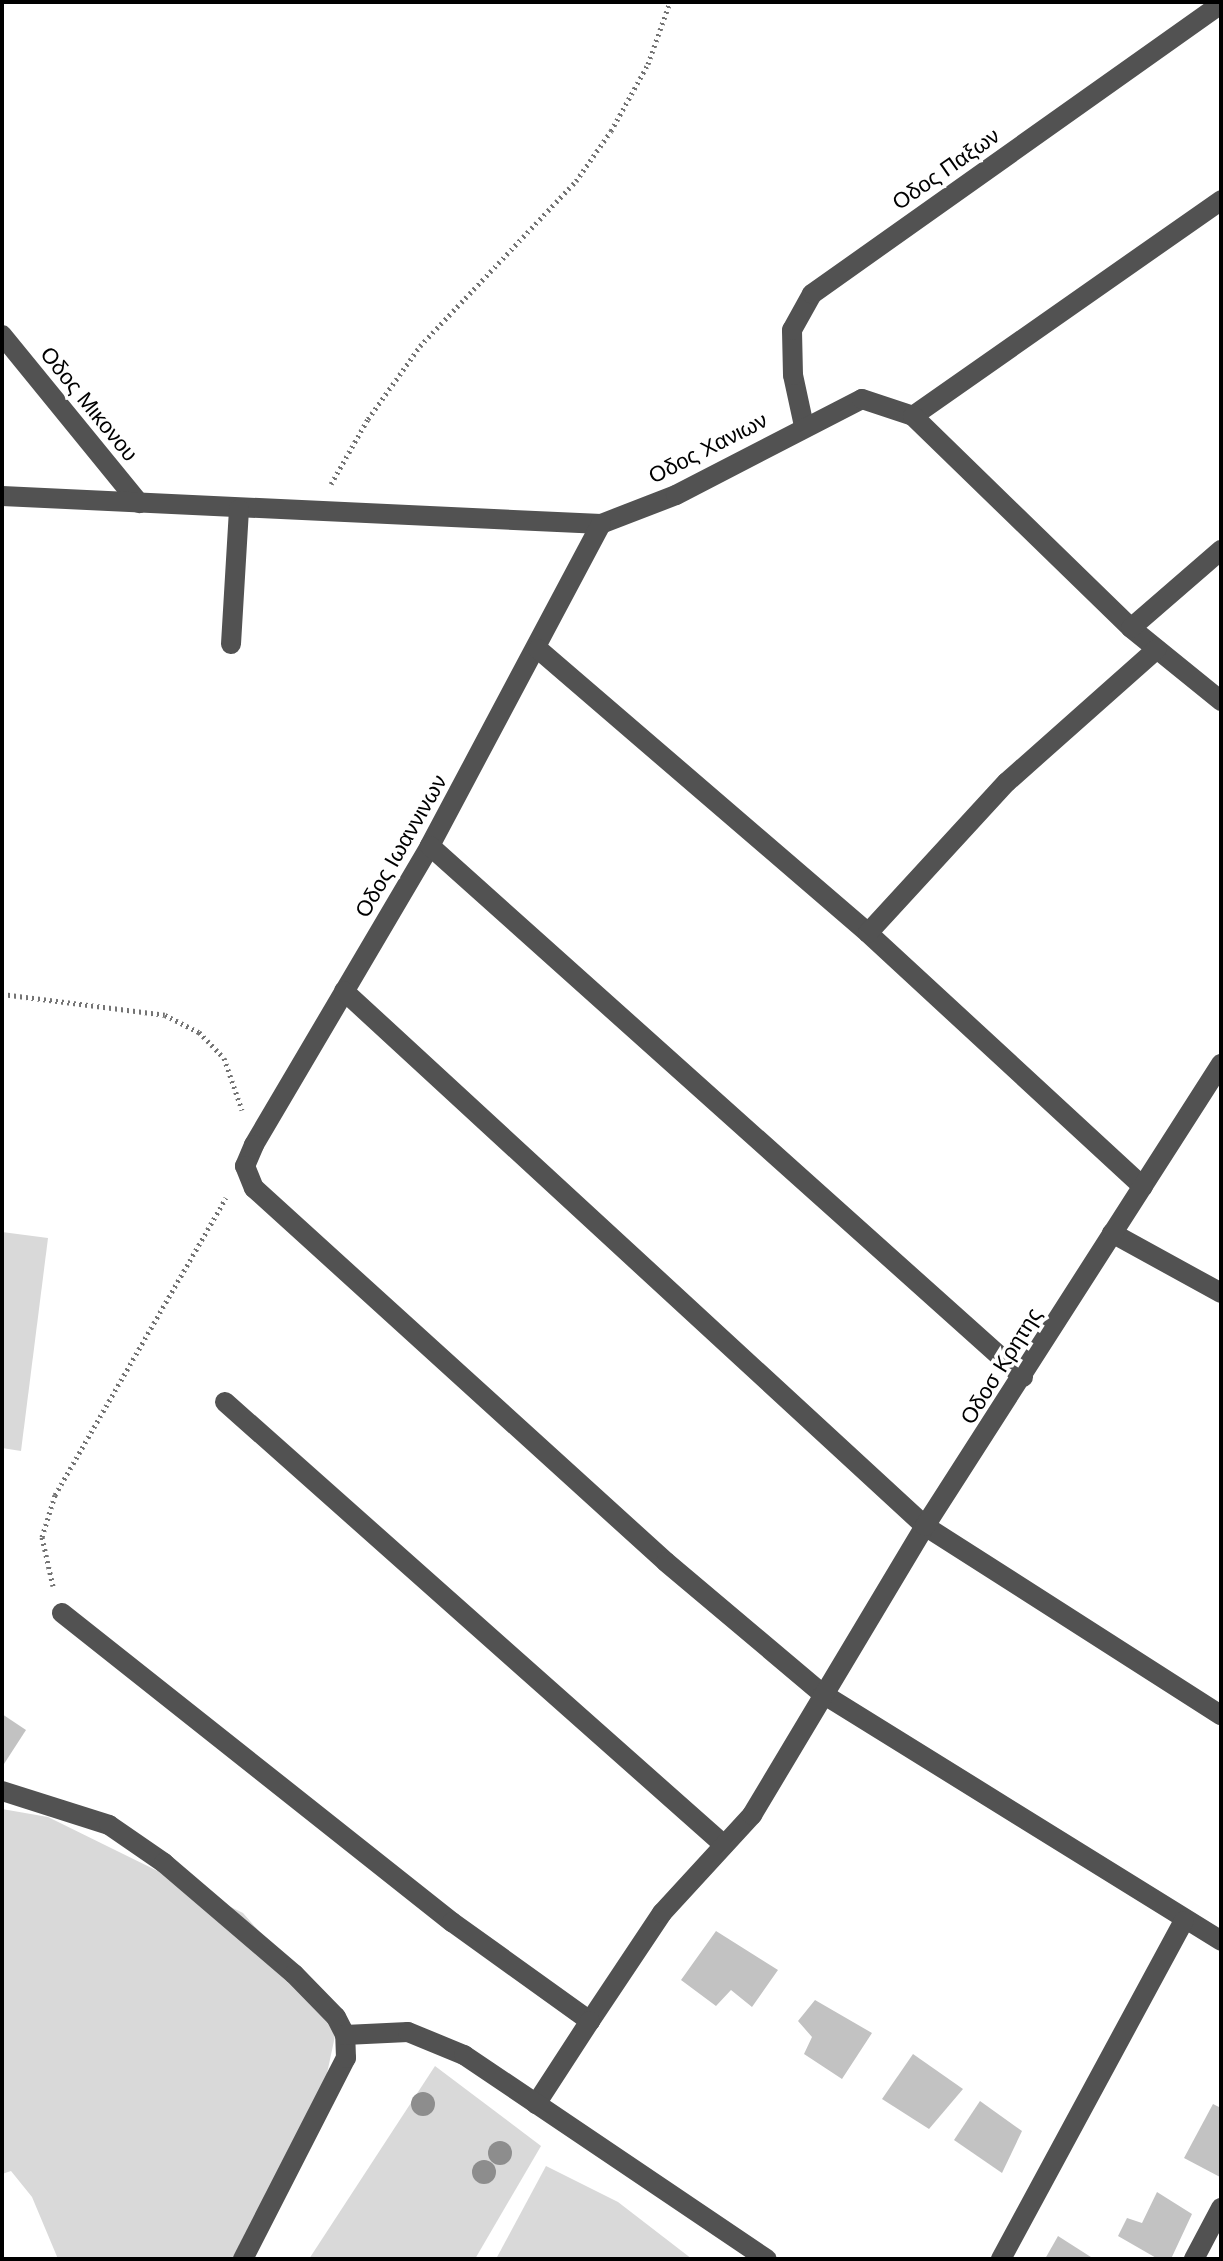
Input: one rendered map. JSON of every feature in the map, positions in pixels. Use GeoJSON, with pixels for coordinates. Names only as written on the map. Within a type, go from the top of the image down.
{"type":"FeatureCollection","features":[{"type":"Feature","properties":{"kind":"street","name":"Οδος Παξων"},"geometry":{"type":"LineString","coordinates":[[804,426],[793,375],[792,330],[812,294],[1221,4]]}},
{"type":"Feature","properties":{"kind":"street"},"geometry":{"type":"LineString","coordinates":[[913,416],[1221,200]]}},
{"type":"Feature","properties":{"kind":"street","name":"Οδος Μικονου"},"geometry":{"type":"LineString","coordinates":[[2,335],[139,503]]}},
{"type":"Feature","properties":{"kind":"street","name":"Οδος Χανιων"},"geometry":{"type":"LineString","coordinates":[[2,496],[601,524],[676,495],[804,426],[862,399],[913,416],[1131,628],[1221,701]]}},
{"type":"Feature","properties":{"kind":"street"},"geometry":{"type":"LineString","coordinates":[[231,644],[239,509]]}},
{"type":"Feature","properties":{"kind":"street","name":"Οδος Ιωαννινων"},"geometry":{"type":"LineString","coordinates":[[245,1166],[254,1145],[430,846],[538,649],[601,524]]}},
{"type":"Feature","properties":{"kind":"street"},"geometry":{"type":"LineString","coordinates":[[1131,628],[1221,550]]}},
{"type":"Feature","properties":{"kind":"street"},"geometry":{"type":"LineString","coordinates":[[538,649],[868,933],[1143,1187]]}},
{"type":"Feature","properties":{"kind":"street"},"geometry":{"type":"LineString","coordinates":[[868,933],[1007,782],[1157,649]]}},
{"type":"Feature","properties":{"kind":"street"},"geometry":{"type":"LineString","coordinates":[[430,846],[1023,1377]]}},
{"type":"Feature","properties":{"kind":"street"},"geometry":{"type":"LineString","coordinates":[[344,991],[925,1526],[1221,1715]]}},
{"type":"Feature","properties":{"kind":"street","name":"Οδοσ Κρητης"},"geometry":{"type":"LineString","coordinates":[[536,2104],[662,1913],[752,1815],[925,1526],[1221,1064]]}},
{"type":"Feature","properties":{"kind":"street"},"geometry":{"type":"LineString","coordinates":[[245,1166],[254,1188],[666,1562],[823,1694],[1184,1921],[1221,1941]]}},
{"type":"Feature","properties":{"kind":"street"},"geometry":{"type":"LineString","coordinates":[[1112,1233],[1221,1293]]}},
{"type":"Feature","properties":{"kind":"street"},"geometry":{"type":"LineString","coordinates":[[225,1402],[724,1845]]}},
{"type":"Feature","properties":{"kind":"street"},"geometry":{"type":"LineString","coordinates":[[62,1613],[452,1922],[590,2021]]}},
{"type":"Feature","properties":{"kind":"street"},"geometry":{"type":"LineString","coordinates":[[2,1791],[109,1825],[164,1863],[294,1974],[336,2017],[345,2035],[346,2058],[243,2259]]}},
{"type":"Feature","properties":{"kind":"street"},"geometry":{"type":"LineString","coordinates":[[1001,2259],[1184,1921]]}},
{"type":"Feature","properties":{"kind":"street"},"geometry":{"type":"LineString","coordinates":[[345,2035],[408,2032],[464,2055],[767,2259]]}},
{"type":"Feature","properties":{"kind":"street"},"geometry":{"type":"LineString","coordinates":[[1194,2259],[1221,2208]]}},
{"type":"Feature","properties":{"kind":"path"},"geometry":{"type":"LineString","coordinates":[[321,513],[332,480],[368,419],[420,346],[576,181],[611,131],[648,64],[670,2]]}},
{"type":"Feature","properties":{"kind":"path"},"geometry":{"type":"LineString","coordinates":[[2,994],[165,1015],[199,1032],[224,1058],[254,1145]]}},
{"type":"Feature","properties":{"kind":"path"},"geometry":{"type":"LineString","coordinates":[[62,1613],[45,1562],[47,1514],[68,1468],[245,1166]]}},
{"type":"Feature","properties":{"kind":"shaded area"},"geometry":{"type":"Polygon","coordinates":[[[2,1232],[48,1238],[21,1451],[2,1448],[2,1232]]]}},
{"type":"Feature","properties":{"kind":"shaded area"},"geometry":{"type":"Polygon","coordinates":[[[2,1809],[48,1817],[243,1913],[338,2022],[325,2083],[233,2259],[58,2259],[32,2197],[11,2171],[2,2174],[2,1809]]]}},
{"type":"Feature","properties":{"kind":"shaded area"},"geometry":{"type":"Polygon","coordinates":[[[435,2066],[541,2146],[475,2259],[309,2259],[435,2066]]]}},
{"type":"Feature","properties":{"kind":"shaded area"},"geometry":{"type":"Polygon","coordinates":[[[546,2166],[618,2202],[692,2259],[496,2259],[546,2166]]]}},
{"type":"Feature","properties":{"kind":"building"},"geometry":{"type":"Polygon","coordinates":[[[2,1714],[26,1730],[2,1767],[2,1714]]]}},
{"type":"Feature","properties":{"kind":"building"},"geometry":{"type":"Polygon","coordinates":[[[716,1931],[778,1970],[752,2007],[731,1990],[716,2006],[681,1980],[716,1931]]]}},
{"type":"Feature","properties":{"kind":"building"},"geometry":{"type":"Polygon","coordinates":[[[815,2000],[872,2033],[842,2079],[804,2054],[812,2037],[798,2021],[815,2000]]]}},
{"type":"Feature","properties":{"kind":"building"},"geometry":{"type":"Polygon","coordinates":[[[913,2054],[963,2089],[929,2129],[882,2099],[913,2054]]]}},
{"type":"Feature","properties":{"kind":"building"},"geometry":{"type":"Polygon","coordinates":[[[980,2101],[1022,2131],[1002,2173],[954,2140],[980,2101]]]}},
{"type":"Feature","properties":{"kind":"building"},"geometry":{"type":"Polygon","coordinates":[[[1213,2104],[1221,2108],[1220,2177],[1184,2158],[1213,2104]]]}},
{"type":"Feature","properties":{"kind":"building"},"geometry":{"type":"Polygon","coordinates":[[[1157,2192],[1192,2214],[1171,2259],[1158,2259],[1118,2236],[1127,2218],[1142,2223],[1157,2192]]]}},
{"type":"Feature","properties":{"kind":"building"},"geometry":{"type":"Polygon","coordinates":[[[1058,2236],[1094,2259],[1045,2259],[1058,2236]]]}}]}
